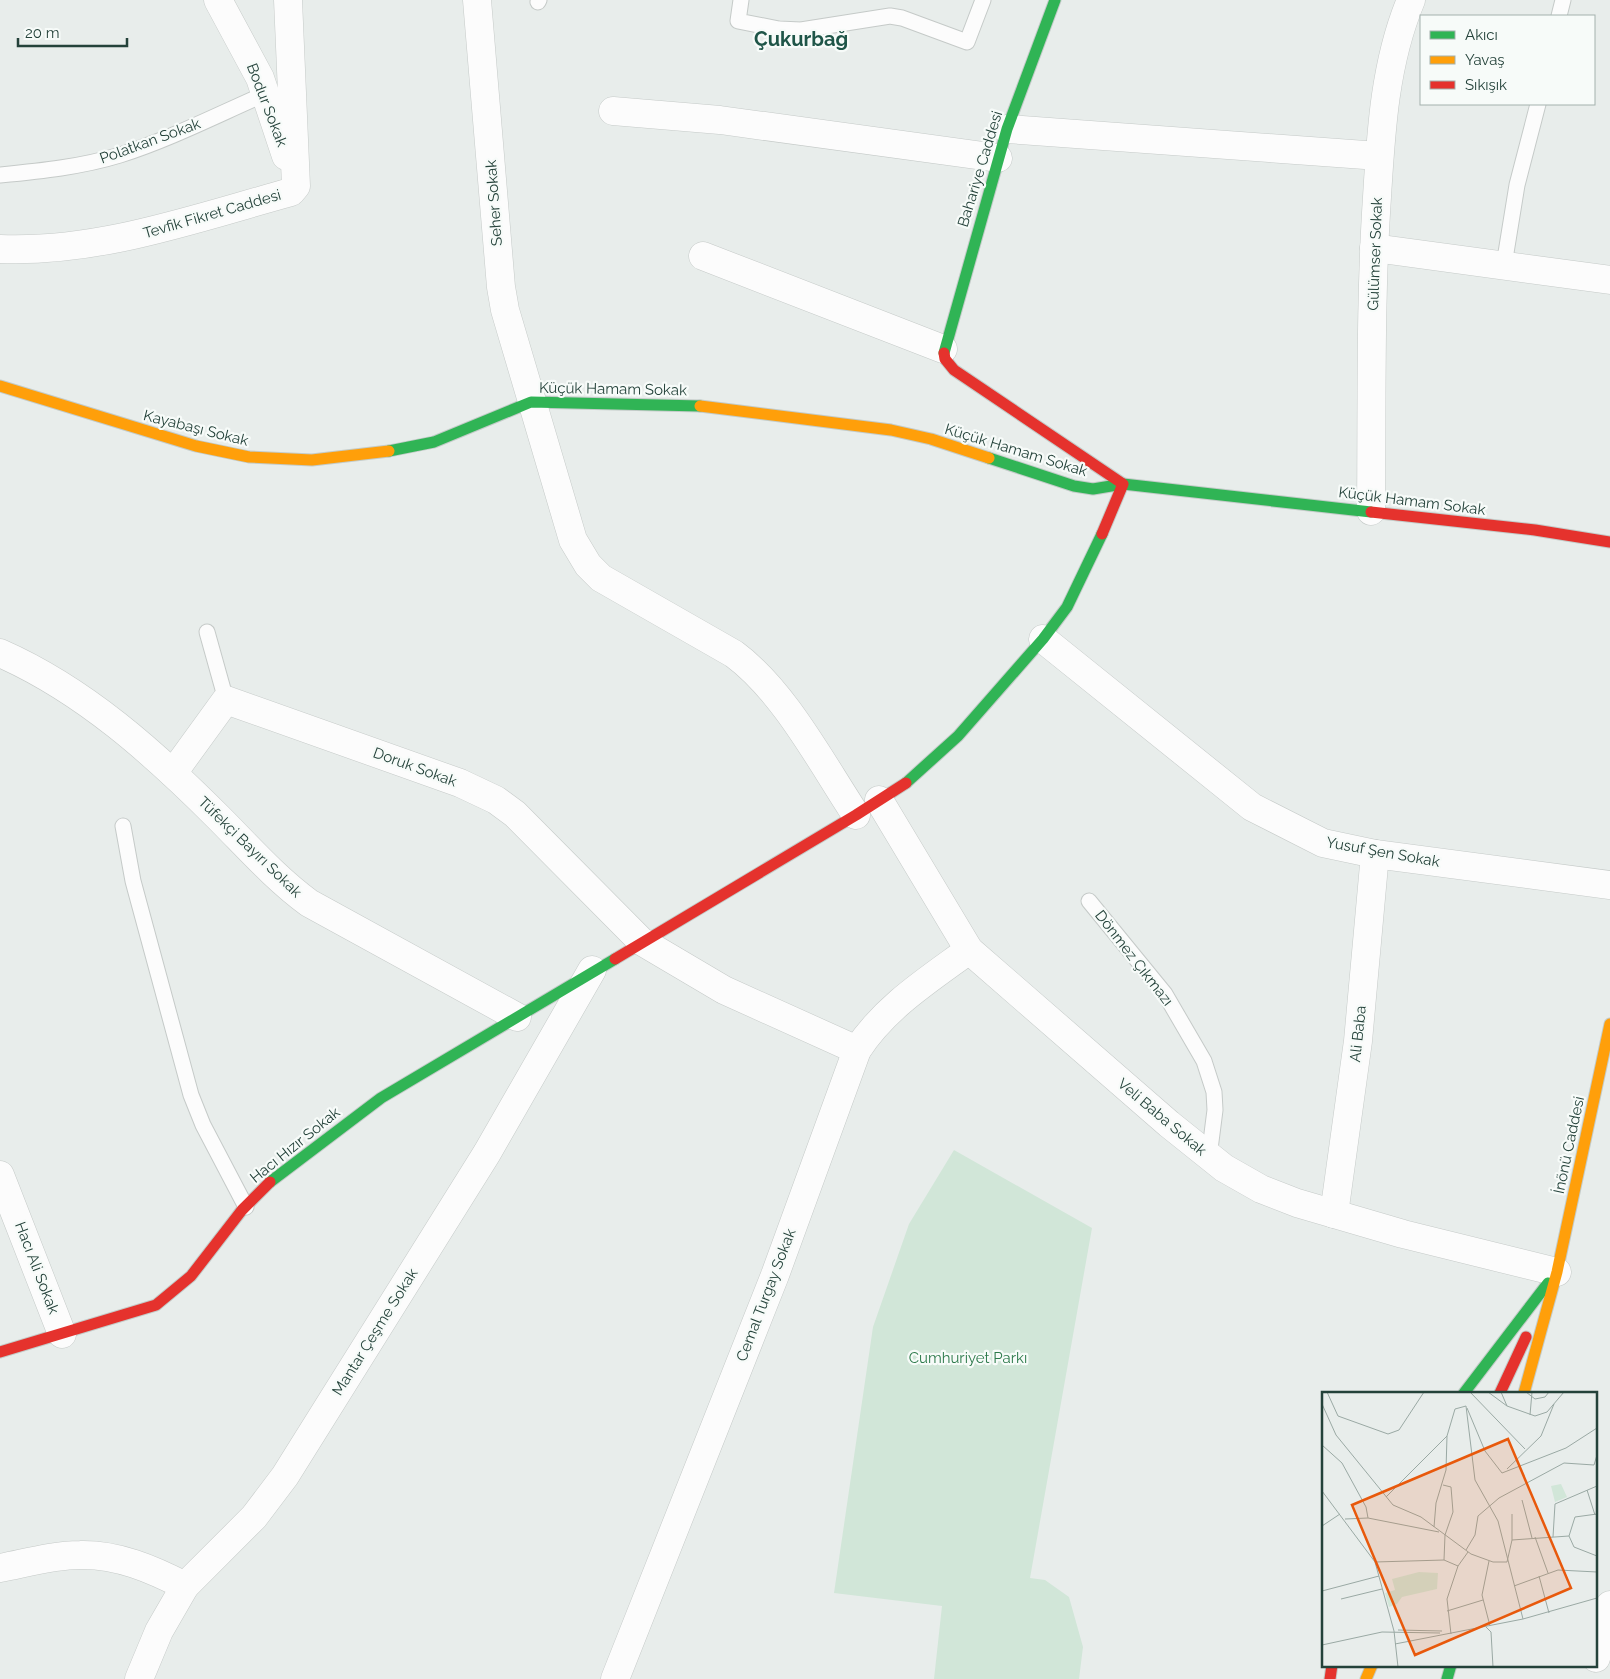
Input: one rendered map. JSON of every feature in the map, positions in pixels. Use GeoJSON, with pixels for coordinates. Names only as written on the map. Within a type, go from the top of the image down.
{"type":"FeatureCollection","features":[{"type":"Feature","properties":{"kind":"street","name":"Bodur Sokak"},"geometry":{"type":"LineString","coordinates":[[218,0],[260,78],[296,186]]}},
{"type":"Feature","properties":{"kind":"street","name":"Tevfik Fikret Caddesi"},"geometry":{"type":"LineString","coordinates":[[0,249],[24,250],[76,246],[146,233],[291,192],[296,186],[288,0]]}},
{"type":"Feature","properties":{"kind":"street","name":"Seher Sokak"},"geometry":{"type":"LineString","coordinates":[[478,0],[501,287],[505,310],[573,540],[588,566],[601,578],[734,654],[752,667],[773,689],[856,815]]}},
{"type":"Feature","properties":{"kind":"street","name":"Bahariye Caddesi"},"geometry":{"type":"LineString","coordinates":[[942,349],[1006,129],[1055,0]]}},
{"type":"Feature","properties":{"kind":"street","name":"Gülümser Sokak"},"geometry":{"type":"LineString","coordinates":[[1371,511],[1374,248],[1379,156],[1394,48],[1411,0]]}},
{"type":"Feature","properties":{"kind":"street"},"geometry":{"type":"LineString","coordinates":[[613,111],[720,120],[998,158]]}},
{"type":"Feature","properties":{"kind":"street"},"geometry":{"type":"LineString","coordinates":[[1006,129],[1379,156]]}},
{"type":"Feature","properties":{"kind":"street"},"geometry":{"type":"LineString","coordinates":[[1374,248],[1610,280]]}},
{"type":"Feature","properties":{"kind":"street"},"geometry":{"type":"LineString","coordinates":[[703,256],[942,349],[945,359],[954,370],[1123,484]]}},
{"type":"Feature","properties":{"kind":"street","name":"Kayabaşı Sokak"},"geometry":{"type":"LineString","coordinates":[[0,386],[196,446],[248,457],[312,460],[401,450],[434,442],[531,402]]}},
{"type":"Feature","properties":{"kind":"street","name":"Küçük Hamam Sokak"},"geometry":{"type":"LineString","coordinates":[[531,402],[709,406],[834,420],[891,430],[931,440],[1074,486],[1094,489],[1123,484],[1535,530],[1610,542]]}},
{"type":"Feature","properties":{"kind":"street","name":"Hacı Hızır Sokak"},"geometry":{"type":"LineString","coordinates":[[0,1352],[156,1304],[191,1276],[246,1207],[278,1174],[380,1098],[592,970],[856,815],[907,782],[958,736],[1043,639],[1067,607],[1086,573],[1123,484]]}},
{"type":"Feature","properties":{"kind":"street","name":"Yusuf Şen Sokak"},"geometry":{"type":"LineString","coordinates":[[1043,639],[1252,807],[1323,843],[1375,854],[1610,885]]}},
{"type":"Feature","properties":{"kind":"street","name":"Tüfekçi Bayırı Sokak"},"geometry":{"type":"LineString","coordinates":[[0,653],[52,681],[108,718],[173,773],[281,881],[309,903],[517,1017]]}},
{"type":"Feature","properties":{"kind":"street"},"geometry":{"type":"LineString","coordinates":[[173,773],[226,700]]}},
{"type":"Feature","properties":{"kind":"street","name":"Doruk Sokak"},"geometry":{"type":"LineString","coordinates":[[226,700],[460,783],[496,800],[514,814],[641,941],[724,990],[766,1010],[819,1031],[857,1050]]}},
{"type":"Feature","properties":{"kind":"street","name":"Veli Baba Sokak"},"geometry":{"type":"LineString","coordinates":[[880,800],[969,950],[1209,1157],[1242,1180],[1261,1189],[1334,1214],[1403,1234],[1557,1272]]}},
{"type":"Feature","properties":{"kind":"street","name":"Ali Baba"},"geometry":{"type":"LineString","coordinates":[[1334,1214],[1358,1041],[1375,854]]}},
{"type":"Feature","properties":{"kind":"street","name":"Cemal Turgay Sokak"},"geometry":{"type":"LineString","coordinates":[[616,1679],[776,1275],[857,1050],[870,1030],[893,1007],[969,950]]}},
{"type":"Feature","properties":{"kind":"street","name":"Mantar Çeşme Sokak"},"geometry":{"type":"LineString","coordinates":[[139,1679],[159,1631],[185,1586],[254,1517],[286,1476],[487,1153],[592,970]]}},
{"type":"Feature","properties":{"kind":"street","name":"İnönü Caddesi"},"geometry":{"type":"LineString","coordinates":[[1524,1392],[1557,1272],[1610,1024]]}},
{"type":"Feature","properties":{"kind":"street","name":"Hacı Ali Sokak"},"geometry":{"type":"LineString","coordinates":[[0,1175],[62,1334]]}},
{"type":"Feature","properties":{"kind":"street"},"geometry":{"type":"LineString","coordinates":[[1465,1392],[1557,1272]]}},
{"type":"Feature","properties":{"kind":"street","name":"İnönü Caddesi"},"geometry":{"type":"LineString","coordinates":[[1500,1392],[1557,1272]]}},
{"type":"Feature","properties":{"kind":"street"},"geometry":{"type":"LineString","coordinates":[[0,1568],[80,1554],[114,1558],[152,1569],[185,1586]]}},
{"type":"Feature","properties":{"kind":"street"},"geometry":{"type":"LineString","coordinates":[[1598,1650],[1610,1605]]}},
{"type":"Feature","properties":{"kind":"street"},"geometry":{"type":"LineString","coordinates":[[1330,1679],[1332,1666]]}},
{"type":"Feature","properties":{"kind":"street"},"geometry":{"type":"LineString","coordinates":[[1366,1679],[1372,1666]]}},
{"type":"Feature","properties":{"kind":"street"},"geometry":{"type":"LineString","coordinates":[[1448,1679],[1451,1666]]}},
{"type":"Feature","properties":{"kind":"street"},"geometry":{"type":"LineString","coordinates":[[1591,1679],[1594,1666]]}},
{"type":"Feature","properties":{"kind":"lane"},"geometry":{"type":"LineString","coordinates":[[742,0],[738,21],[779,29],[801,30],[890,16],[967,42],[983,0]]}},
{"type":"Feature","properties":{"kind":"lane"},"geometry":{"type":"LineString","coordinates":[[1559,15],[1563,0]]}},
{"type":"Feature","properties":{"kind":"lane","name":"Polatkan Sokak"},"geometry":{"type":"LineString","coordinates":[[0,176],[67,168],[120,155],[171,137],[265,94]]}},
{"type":"Feature","properties":{"kind":"lane"},"geometry":{"type":"LineString","coordinates":[[1504,265],[1517,185],[1538,105]]}},
{"type":"Feature","properties":{"kind":"lane"},"geometry":{"type":"LineString","coordinates":[[207,632],[226,700]]}},
{"type":"Feature","properties":{"kind":"lane"},"geometry":{"type":"LineString","coordinates":[[124,826],[133,881],[191,1095],[203,1125],[246,1207]]}},
{"type":"Feature","properties":{"kind":"lane","name":"Dönmez Çıkmazı"},"geometry":{"type":"LineString","coordinates":[[1089,901],[1165,994],[1204,1061],[1211,1076],[1215,1110],[1209,1157]]}},
{"type":"Feature","properties":{"kind":"green space","name":"Cumhuriyet Parkı"},"geometry":{"type":"Polygon","coordinates":[[[954,1150],[1092,1228],[1030,1578],[1045,1580],[1069,1597],[1083,1647],[1079,1679],[934,1679],[942,1606],[834,1593],[873,1327],[909,1224],[954,1150]]]}},
{"type":"Feature","properties":{"kind":"traffic: fast"},"geometry":{"type":"LineString","coordinates":[[944,353],[1007,129],[1055,0]]}},
{"type":"Feature","properties":{"kind":"traffic: fast"},"geometry":{"type":"LineString","coordinates":[[389,451],[434,442],[531,402],[700,406]]}},
{"type":"Feature","properties":{"kind":"traffic: fast"},"geometry":{"type":"LineString","coordinates":[[989,458],[1074,486],[1093,489],[1123,484],[1371,512]]}},
{"type":"Feature","properties":{"kind":"traffic: fast"},"geometry":{"type":"LineString","coordinates":[[906,783],[958,736],[1043,639],[1067,607],[1102,534]]}},
{"type":"Feature","properties":{"kind":"traffic: fast"},"geometry":{"type":"LineString","coordinates":[[270,1182],[381,1098],[615,959]]}},
{"type":"Feature","properties":{"kind":"traffic: fast"},"geometry":{"type":"LineString","coordinates":[[1465,1392],[1548,1283]]}},
{"type":"Feature","properties":{"kind":"traffic: fast"},"geometry":{"type":"LineString","coordinates":[[1447,1679],[1451,1666]]}},
{"type":"Feature","properties":{"kind":"traffic: slow"},"geometry":{"type":"LineString","coordinates":[[0,386],[196,446],[249,457],[312,460],[389,451]]}},
{"type":"Feature","properties":{"kind":"traffic: slow"},"geometry":{"type":"LineString","coordinates":[[700,406],[891,430],[931,439],[989,458]]}},
{"type":"Feature","properties":{"kind":"traffic: slow"},"geometry":{"type":"LineString","coordinates":[[1524,1392],[1557,1272],[1610,1024]]}},
{"type":"Feature","properties":{"kind":"traffic: slow"},"geometry":{"type":"LineString","coordinates":[[1366,1679],[1372,1666]]}},
{"type":"Feature","properties":{"kind":"traffic: jam"},"geometry":{"type":"LineString","coordinates":[[944,353],[945,359],[954,370],[1123,484],[1102,534]]}},
{"type":"Feature","properties":{"kind":"traffic: jam"},"geometry":{"type":"LineString","coordinates":[[1371,512],[1535,530],[1610,542]]}},
{"type":"Feature","properties":{"kind":"traffic: jam"},"geometry":{"type":"LineString","coordinates":[[615,959],[856,815],[906,783]]}},
{"type":"Feature","properties":{"kind":"traffic: jam"},"geometry":{"type":"LineString","coordinates":[[0,1352],[156,1305],[191,1276],[242,1210],[270,1182]]}},
{"type":"Feature","properties":{"kind":"traffic: jam"},"geometry":{"type":"LineString","coordinates":[[1500,1392],[1526,1337]]}},
{"type":"Feature","properties":{"kind":"traffic: jam"},"geometry":{"type":"LineString","coordinates":[[1330,1679],[1332,1666]]}},
{"type":"Feature","properties":{"kind":"district","name":"Çukurbağ"},"geometry":{"type":"Point","coordinates":[801,39]}}]}
